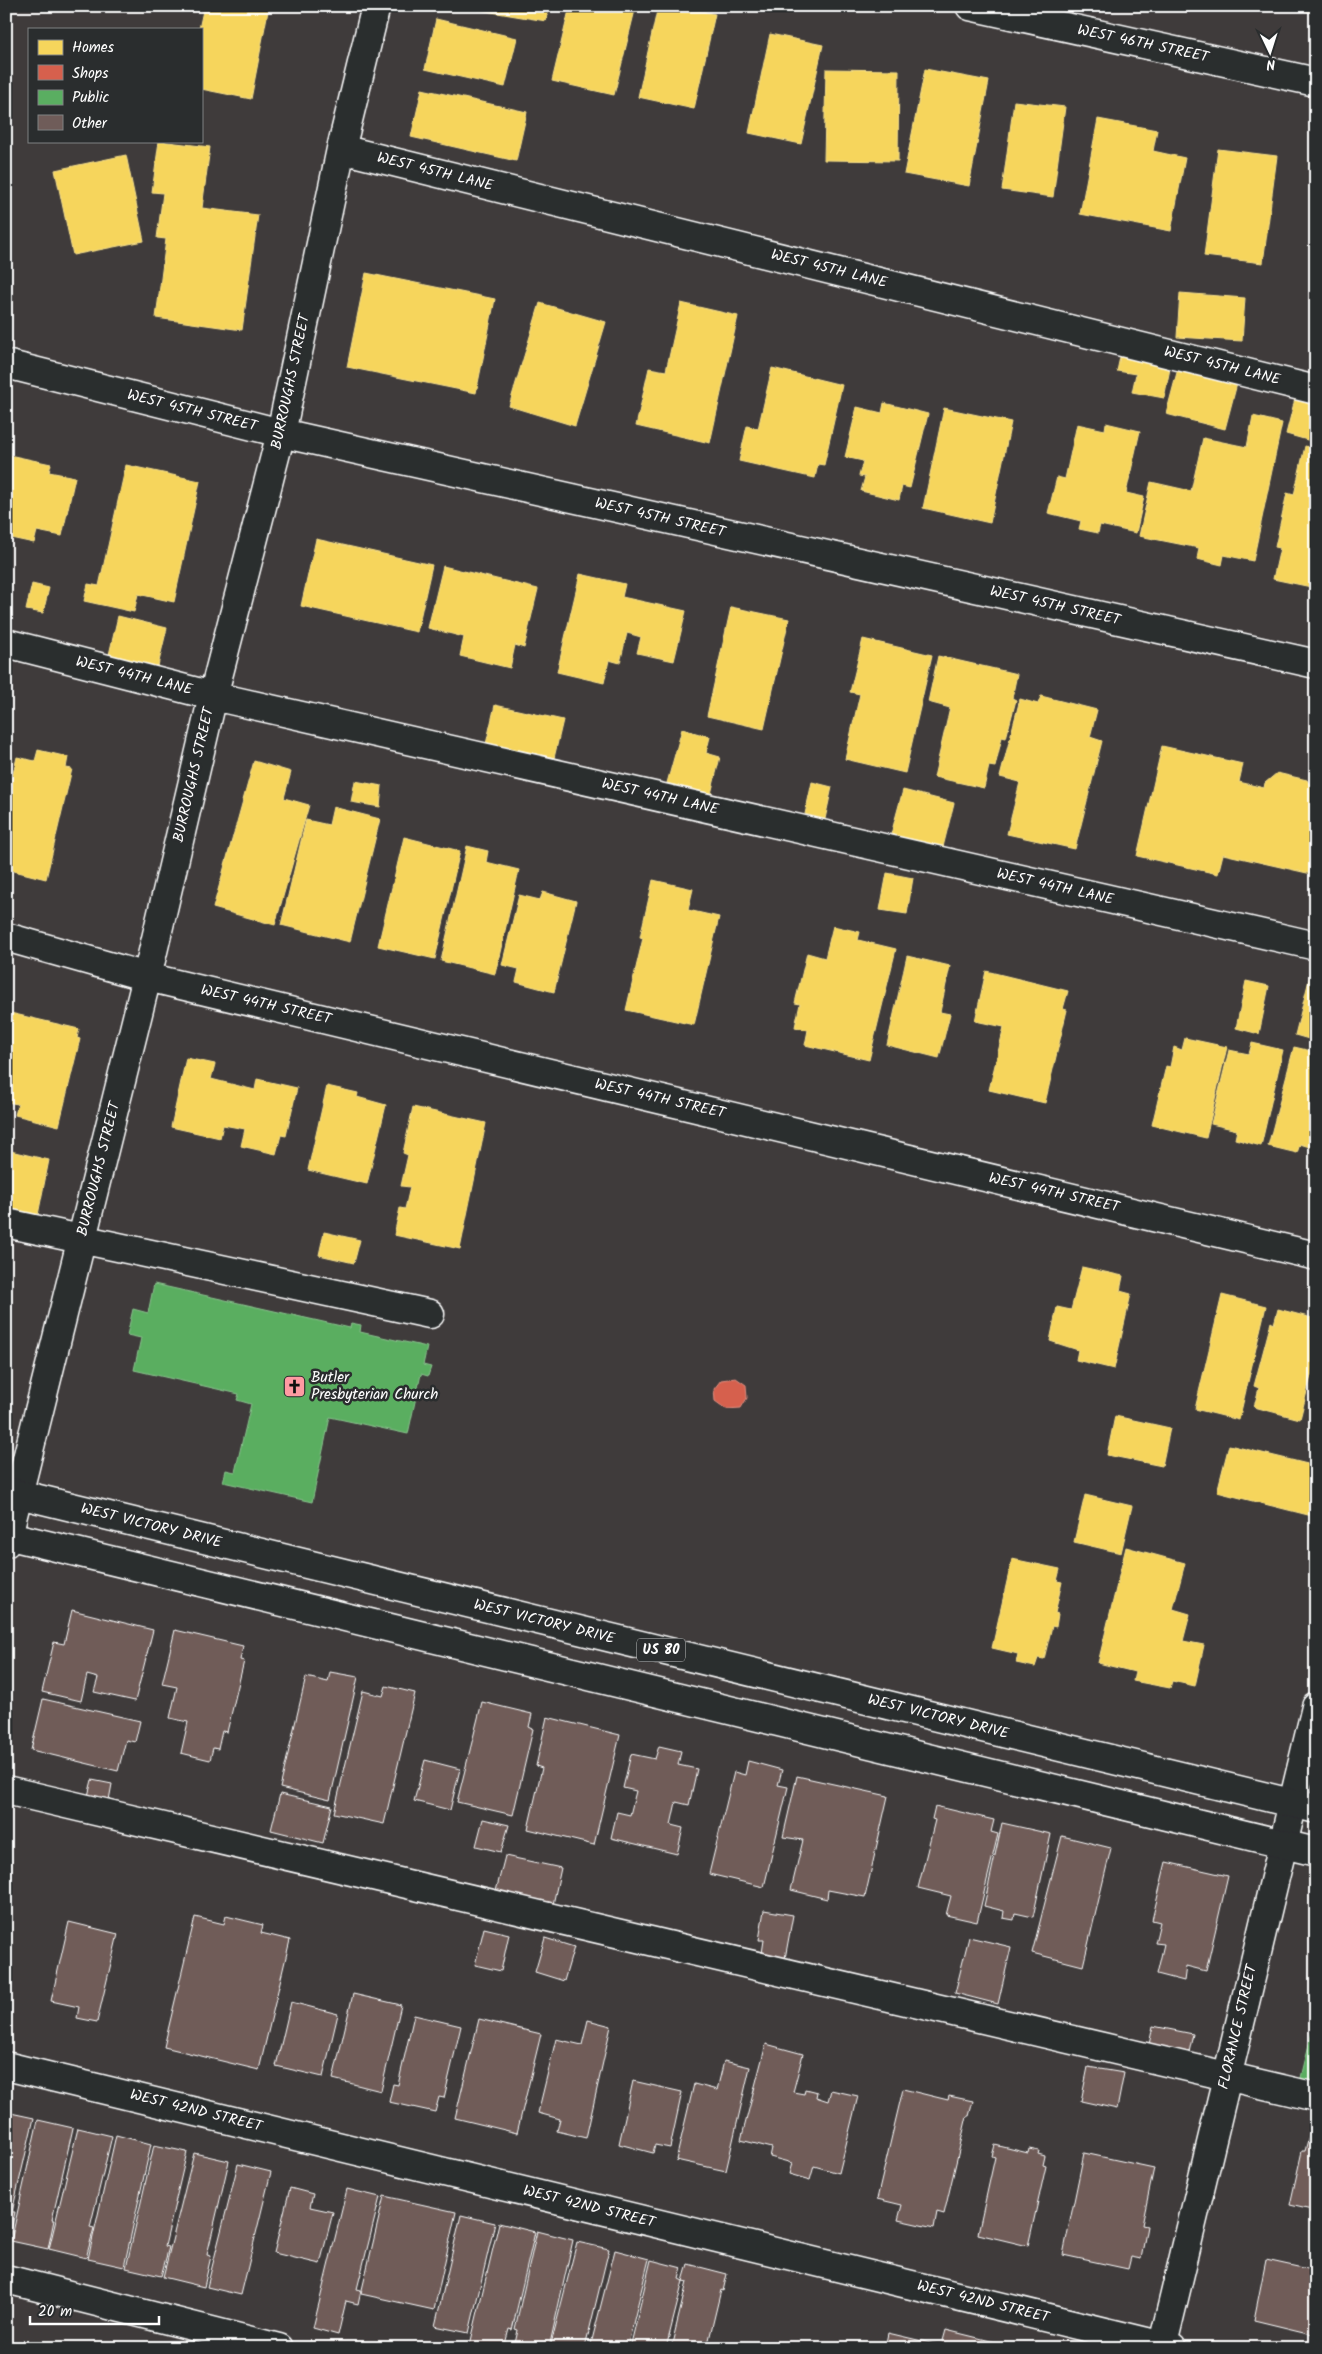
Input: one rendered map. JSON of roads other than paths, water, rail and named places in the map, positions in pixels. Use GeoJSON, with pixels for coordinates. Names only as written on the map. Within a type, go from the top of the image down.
{"type":"FeatureCollection","features":[{"type":"Feature","properties":{"kind":"street","name":"BURROUGHS STREET"},"geometry":{"type":"LineString","coordinates":[[7,1538],[12,1493],[82,1241],[213,696],[281,433],[342,149],[376,6]]}},
{"type":"Feature","properties":{"kind":"street","name":"WEST 46TH STREET"},"geometry":{"type":"LineString","coordinates":[[970,6],[1316,82]]}},
{"type":"Feature","properties":{"kind":"street","name":"WEST 45TH LANE"},"geometry":{"type":"LineString","coordinates":[[342,149],[1316,390]]}},
{"type":"Feature","properties":{"kind":"street","name":"WEST 45TH STREET"},"geometry":{"type":"LineString","coordinates":[[6,364],[281,433],[1316,664]]}},
{"type":"Feature","properties":{"kind":"street","name":"WEST 44TH LANE"},"geometry":{"type":"LineString","coordinates":[[6,643],[213,696],[1316,946]]}},
{"type":"Feature","properties":{"kind":"street","name":"WEST 44TH STREET"},"geometry":{"type":"LineString","coordinates":[[6,937],[147,976],[1316,1256]]}},
{"type":"Feature","properties":{"kind":"street"},"geometry":{"type":"LineString","coordinates":[[6,1223],[82,1241],[430,1314]]}},
{"type":"Feature","properties":{"kind":"street","name":"WEST VICTORY DRIVE"},"geometry":{"type":"LineString","coordinates":[[12,1493],[1304,1806]]}},
{"type":"Feature","properties":{"kind":"street"},"geometry":{"type":"LineString","coordinates":[[7,1538],[1316,1852]]}},
{"type":"Feature","properties":{"kind":"street","name":"FLORANCE STREET"},"geometry":{"type":"LineString","coordinates":[[1165,2347],[1226,2076],[1282,1845],[1304,1806],[1316,1707]]}},
{"type":"Feature","properties":{"kind":"street"},"geometry":{"type":"LineString","coordinates":[[6,1790],[1316,2097]]}},
{"type":"Feature","properties":{"kind":"street","name":"WEST 42ND STREET"},"geometry":{"type":"LineString","coordinates":[[6,2066],[1165,2347]]}},
{"type":"Feature","properties":{"kind":"street"},"geometry":{"type":"LineString","coordinates":[[6,2279],[279,2348]]}},
{"type":"Feature","properties":{"kind":"place","name":"Butler Presbyterian Church"},"geometry":{"type":"Point","coordinates":[295,1387]}}]}
